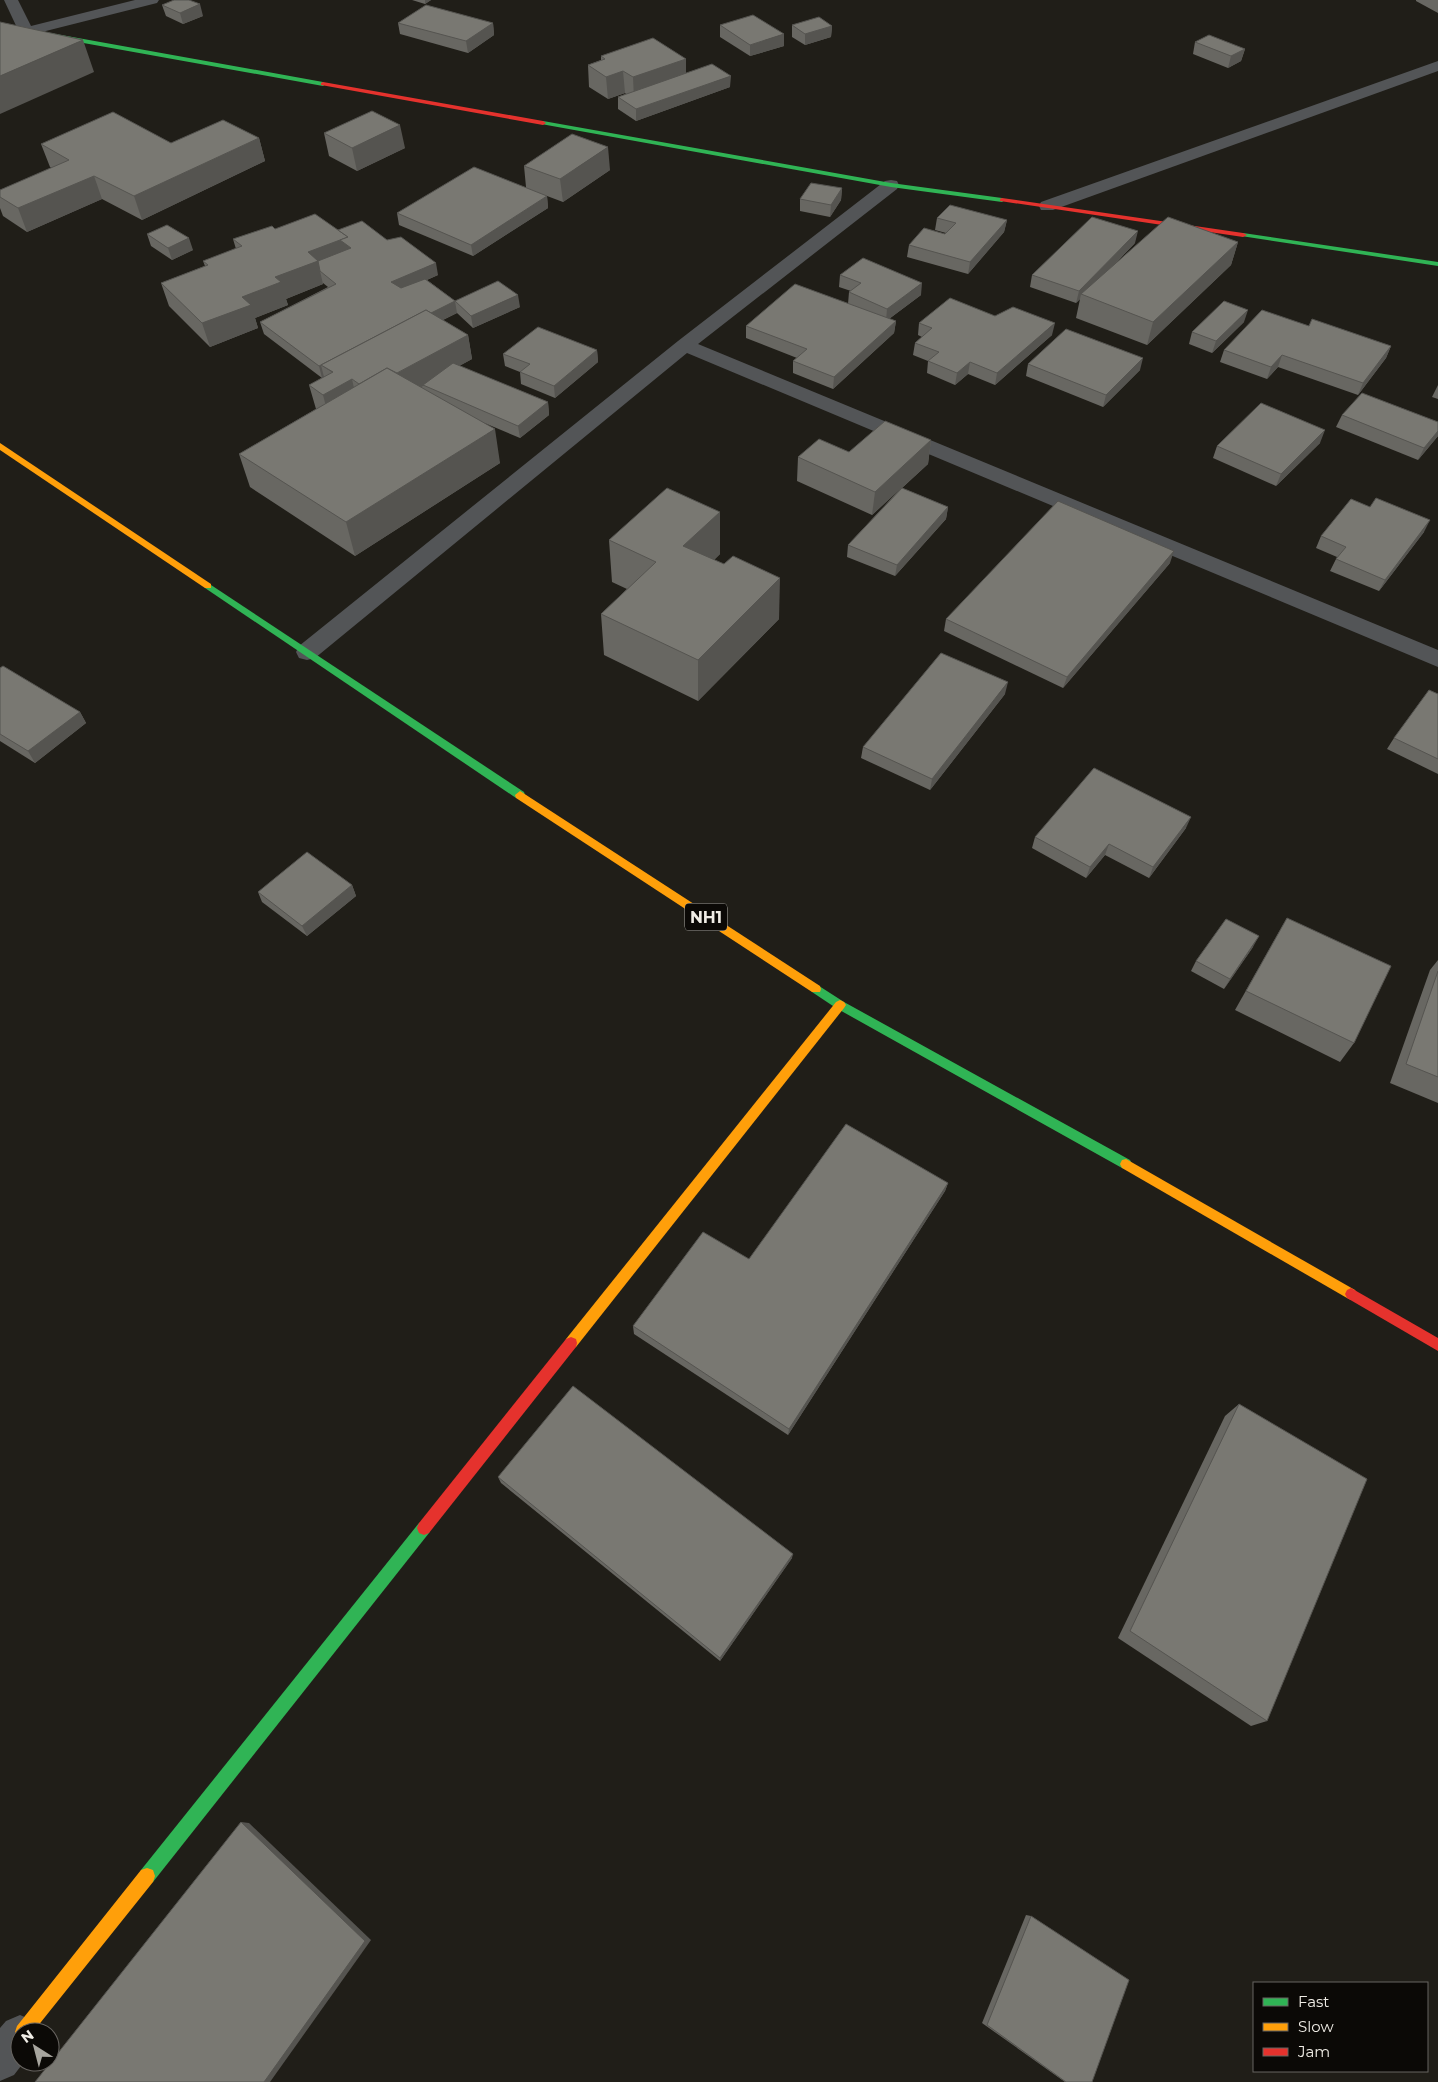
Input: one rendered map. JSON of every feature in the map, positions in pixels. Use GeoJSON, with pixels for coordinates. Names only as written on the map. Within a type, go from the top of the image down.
{"type":"FeatureCollection","features":[{"type":"Feature","properties":{"kind":"main road"},"geometry":{"type":"LineString","coordinates":[[0,26],[891,185],[1047,206],[1438,264]]}},
{"type":"Feature","properties":{"kind":"main road","name":"NH1"},"geometry":{"type":"LineString","coordinates":[[0,446],[456,753],[840,1005],[1122,1162],[1438,1344]]}},
{"type":"Feature","properties":{"kind":"main road"},"geometry":{"type":"LineString","coordinates":[[31,2022],[840,1005]]}},
{"type":"Feature","properties":{"kind":"street"},"geometry":{"type":"LineString","coordinates":[[11,0],[26,32],[152,0]]}},
{"type":"Feature","properties":{"kind":"street"},"geometry":{"type":"LineString","coordinates":[[1047,206],[1438,66]]}},
{"type":"Feature","properties":{"kind":"street"},"geometry":{"type":"LineString","coordinates":[[307,652],[686,345],[891,185]]}},
{"type":"Feature","properties":{"kind":"street"},"geometry":{"type":"LineString","coordinates":[[686,345],[1438,659]]}},
{"type":"Feature","properties":{"kind":"street"},"geometry":{"type":"LineString","coordinates":[[0,2061],[10,2048]]}},
{"type":"Feature","properties":{"kind":"building"},"geometry":{"type":"Polygon","coordinates":[[[174,0],[189,0],[200,4],[180,13],[162,5],[174,0]]]}},
{"type":"Feature","properties":{"kind":"building"},"geometry":{"type":"Polygon","coordinates":[[[426,5],[493,23],[466,41],[398,23],[426,5]]]}},
{"type":"Feature","properties":{"kind":"building"},"geometry":{"type":"Polygon","coordinates":[[[753,15],[784,34],[750,45],[720,25],[753,15]]]}},
{"type":"Feature","properties":{"kind":"building"},"geometry":{"type":"Polygon","coordinates":[[[819,17],[832,26],[805,34],[792,25],[819,17]]]}},
{"type":"Feature","properties":{"kind":"building"},"geometry":{"type":"Polygon","coordinates":[[[0,22],[83,40],[0,76],[0,22]]]}},
{"type":"Feature","properties":{"kind":"building"},"geometry":{"type":"Polygon","coordinates":[[[1209,35],[1245,49],[1231,56],[1195,42],[1209,35]]]}},
{"type":"Feature","properties":{"kind":"building"},"geometry":{"type":"Polygon","coordinates":[[[653,38],[686,59],[633,77],[623,71],[606,77],[588,65],[605,59],[601,56],[653,38]]]}},
{"type":"Feature","properties":{"kind":"building"},"geometry":{"type":"Polygon","coordinates":[[[712,64],[731,76],[636,109],[618,97],[712,64]]]}},
{"type":"Feature","properties":{"kind":"building"},"geometry":{"type":"Polygon","coordinates":[[[372,111],[400,125],[352,148],[324,133],[372,111]]]}},
{"type":"Feature","properties":{"kind":"building"},"geometry":{"type":"Polygon","coordinates":[[[113,112],[171,143],[223,120],[259,138],[134,196],[94,176],[18,208],[0,197],[0,190],[69,160],[41,144],[113,112]]]}},
{"type":"Feature","properties":{"kind":"building"},"geometry":{"type":"Polygon","coordinates":[[[572,134],[608,147],[560,179],[524,166],[572,134]]]}},
{"type":"Feature","properties":{"kind":"building"},"geometry":{"type":"Polygon","coordinates":[[[474,167],[547,196],[471,245],[397,213],[474,167]]]}},
{"type":"Feature","properties":{"kind":"building"},"geometry":{"type":"Polygon","coordinates":[[[811,183],[842,188],[831,205],[800,199],[811,183]]]}},
{"type":"Feature","properties":{"kind":"building"},"geometry":{"type":"Polygon","coordinates":[[[950,205],[1007,220],[970,262],[909,245],[924,228],[945,234],[956,223],[937,218],[950,205]]]}},
{"type":"Feature","properties":{"kind":"building"},"geometry":{"type":"Polygon","coordinates":[[[315,214],[348,237],[308,252],[318,261],[275,277],[281,282],[242,297],[251,305],[202,323],[161,283],[208,265],[203,261],[242,246],[233,239],[272,226],[275,229],[315,214]]]}},
{"type":"Feature","properties":{"kind":"building"},"geometry":{"type":"Polygon","coordinates":[[[1092,217],[1138,231],[1079,291],[1032,275],[1092,217]]]}},
{"type":"Feature","properties":{"kind":"building"},"geometry":{"type":"Polygon","coordinates":[[[1168,217],[1238,242],[1153,322],[1081,294],[1168,217]]]}},
{"type":"Feature","properties":{"kind":"building"},"geometry":{"type":"Polygon","coordinates":[[[362,221],[387,240],[401,237],[436,263],[391,282],[401,288],[425,279],[455,301],[431,313],[426,310],[319,366],[260,322],[336,284],[320,271],[318,261],[351,248],[340,240],[348,237],[338,230],[362,221]]]}},
{"type":"Feature","properties":{"kind":"building"},"geometry":{"type":"Polygon","coordinates":[[[167,225],[189,238],[168,248],[147,234],[167,225]]]}},
{"type":"Feature","properties":{"kind":"building"},"geometry":{"type":"Polygon","coordinates":[[[863,258],[922,283],[887,309],[849,292],[861,283],[840,275],[863,258]]]}},
{"type":"Feature","properties":{"kind":"building"},"geometry":{"type":"Polygon","coordinates":[[[498,281],[518,295],[471,316],[455,301],[498,281]]]}},
{"type":"Feature","properties":{"kind":"building"},"geometry":{"type":"Polygon","coordinates":[[[795,284],[896,321],[834,377],[793,361],[807,349],[746,326],[795,284]]]}},
{"type":"Feature","properties":{"kind":"building"},"geometry":{"type":"Polygon","coordinates":[[[950,298],[995,316],[1013,307],[1055,323],[997,373],[970,362],[957,373],[928,361],[939,352],[915,343],[932,328],[919,323],[950,298]]]}},
{"type":"Feature","properties":{"kind":"building"},"geometry":{"type":"Polygon","coordinates":[[[1224,301],[1248,310],[1216,341],[1192,332],[1224,301]]]}},
{"type":"Feature","properties":{"kind":"building"},"geometry":{"type":"Polygon","coordinates":[[[426,310],[468,335],[397,373],[387,368],[359,384],[352,379],[323,395],[309,385],[333,372],[321,365],[426,310]]]}},
{"type":"Feature","properties":{"kind":"building"},"geometry":{"type":"Polygon","coordinates":[[[1262,310],[1309,326],[1312,319],[1391,346],[1363,383],[1282,355],[1271,367],[1224,350],[1262,310]]]}},
{"type":"Feature","properties":{"kind":"building"},"geometry":{"type":"Polygon","coordinates":[[[538,327],[597,350],[554,386],[520,372],[530,364],[503,354],[538,327]]]}},
{"type":"Feature","properties":{"kind":"building"},"geometry":{"type":"Polygon","coordinates":[[[1066,329],[1143,358],[1106,395],[1028,364],[1066,329]]]}},
{"type":"Feature","properties":{"kind":"building"},"geometry":{"type":"Polygon","coordinates":[[[453,363],[548,402],[518,426],[423,385],[453,363]]]}},
{"type":"Feature","properties":{"kind":"building"},"geometry":{"type":"Polygon","coordinates":[[[387,368],[495,429],[346,522],[239,454],[387,368]]]}},
{"type":"Feature","properties":{"kind":"building"},"geometry":{"type":"Polygon","coordinates":[[[1362,393],[1438,422],[1438,431],[1424,448],[1342,415],[1362,393]]]}},
{"type":"Feature","properties":{"kind":"building"},"geometry":{"type":"Polygon","coordinates":[[[1261,403],[1325,430],[1281,474],[1217,446],[1261,403]]]}},
{"type":"Feature","properties":{"kind":"building"},"geometry":{"type":"Polygon","coordinates":[[[885,421],[931,440],[875,492],[798,457],[819,439],[849,452],[885,421]]]}},
{"type":"Feature","properties":{"kind":"building"},"geometry":{"type":"Polygon","coordinates":[[[667,488],[720,512],[683,546],[724,564],[733,556],[780,578],[698,660],[601,614],[656,562],[609,540],[667,488]]]}},
{"type":"Feature","properties":{"kind":"building"},"geometry":{"type":"Polygon","coordinates":[[[902,488],[948,507],[897,565],[848,545],[902,488]]]}},
{"type":"Feature","properties":{"kind":"building"},"geometry":{"type":"Polygon","coordinates":[[[1376,498],[1430,520],[1385,580],[1336,559],[1346,547],[1321,536],[1351,499],[1370,507],[1376,498]]]}},
{"type":"Feature","properties":{"kind":"building"},"geometry":{"type":"Polygon","coordinates":[[[1058,501],[1174,551],[1067,677],[946,619],[1058,501]]]}},
{"type":"Feature","properties":{"kind":"building"},"geometry":{"type":"Polygon","coordinates":[[[941,653],[1008,682],[932,779],[863,747],[941,653]]]}},
{"type":"Feature","properties":{"kind":"building"},"geometry":{"type":"Polygon","coordinates":[[[3,666],[80,712],[28,751],[0,734],[0,668],[3,666]]]}},
{"type":"Feature","properties":{"kind":"building"},"geometry":{"type":"Polygon","coordinates":[[[1429,690],[1438,694],[1438,759],[1394,738],[1429,690]]]}},
{"type":"Feature","properties":{"kind":"building"},"geometry":{"type":"Polygon","coordinates":[[[1094,768],[1191,817],[1153,867],[1109,844],[1090,867],[1035,837],[1094,768]]]}},
{"type":"Feature","properties":{"kind":"building"},"geometry":{"type":"Polygon","coordinates":[[[307,852],[352,885],[302,926],[258,892],[307,852]]]}},
{"type":"Feature","properties":{"kind":"building"},"geometry":{"type":"Polygon","coordinates":[[[1287,918],[1391,966],[1354,1043],[1246,991],[1287,918]]]}},
{"type":"Feature","properties":{"kind":"building"},"geometry":{"type":"Polygon","coordinates":[[[1226,919],[1259,936],[1230,979],[1196,961],[1226,919]]]}},
{"type":"Feature","properties":{"kind":"building"},"geometry":{"type":"Polygon","coordinates":[[[1438,971],[1438,1077],[1406,1064],[1438,971]]]}},
{"type":"Feature","properties":{"kind":"building"},"geometry":{"type":"Polygon","coordinates":[[[846,1124],[948,1183],[789,1429],[633,1326],[703,1232],[749,1259],[846,1124]]]}},
{"type":"Feature","properties":{"kind":"building"},"geometry":{"type":"Polygon","coordinates":[[[573,1386],[793,1554],[720,1658],[498,1477],[573,1386]]]}},
{"type":"Feature","properties":{"kind":"building"},"geometry":{"type":"Polygon","coordinates":[[[1239,1404],[1367,1479],[1267,1721],[1130,1631],[1239,1404]]]}},
{"type":"Feature","properties":{"kind":"building"},"geometry":{"type":"Polygon","coordinates":[[[241,1822],[365,1941],[264,2082],[35,2082],[43,2072],[60,2072],[60,2050],[241,1822]]]}},
{"type":"Feature","properties":{"kind":"building"},"geometry":{"type":"Polygon","coordinates":[[[1031,1916],[1129,1980],[1092,2082],[1066,2082],[987,2025],[1031,1916]]]}},
{"type":"Feature","properties":{"kind":"traffic: fast"},"geometry":{"type":"LineString","coordinates":[[0,26],[323,84]]}},
{"type":"Feature","properties":{"kind":"traffic: fast"},"geometry":{"type":"LineString","coordinates":[[543,123],[891,185],[1002,200]]}},
{"type":"Feature","properties":{"kind":"traffic: fast"},"geometry":{"type":"LineString","coordinates":[[1243,235],[1438,264]]}},
{"type":"Feature","properties":{"kind":"traffic: fast"},"geometry":{"type":"LineString","coordinates":[[208,586],[520,795]]}},
{"type":"Feature","properties":{"kind":"traffic: fast"},"geometry":{"type":"LineString","coordinates":[[816,989],[840,1005],[1126,1164]]}},
{"type":"Feature","properties":{"kind":"traffic: fast"},"geometry":{"type":"LineString","coordinates":[[147,1876],[424,1528]]}},
{"type":"Feature","properties":{"kind":"traffic: slow"},"geometry":{"type":"LineString","coordinates":[[0,446],[208,586]]}},
{"type":"Feature","properties":{"kind":"traffic: slow"},"geometry":{"type":"LineString","coordinates":[[520,795],[816,989]]}},
{"type":"Feature","properties":{"kind":"traffic: slow"},"geometry":{"type":"LineString","coordinates":[[571,1343],[840,1005]]}},
{"type":"Feature","properties":{"kind":"traffic: slow"},"geometry":{"type":"LineString","coordinates":[[1126,1164],[1351,1294]]}},
{"type":"Feature","properties":{"kind":"traffic: slow"},"geometry":{"type":"LineString","coordinates":[[31,2022],[147,1876]]}},
{"type":"Feature","properties":{"kind":"traffic: jam"},"geometry":{"type":"LineString","coordinates":[[323,84],[543,123]]}},
{"type":"Feature","properties":{"kind":"traffic: jam"},"geometry":{"type":"LineString","coordinates":[[1002,200],[1243,235]]}},
{"type":"Feature","properties":{"kind":"traffic: jam"},"geometry":{"type":"LineString","coordinates":[[1351,1294],[1438,1345]]}},
{"type":"Feature","properties":{"kind":"traffic: jam"},"geometry":{"type":"LineString","coordinates":[[424,1528],[571,1343]]}}]}
